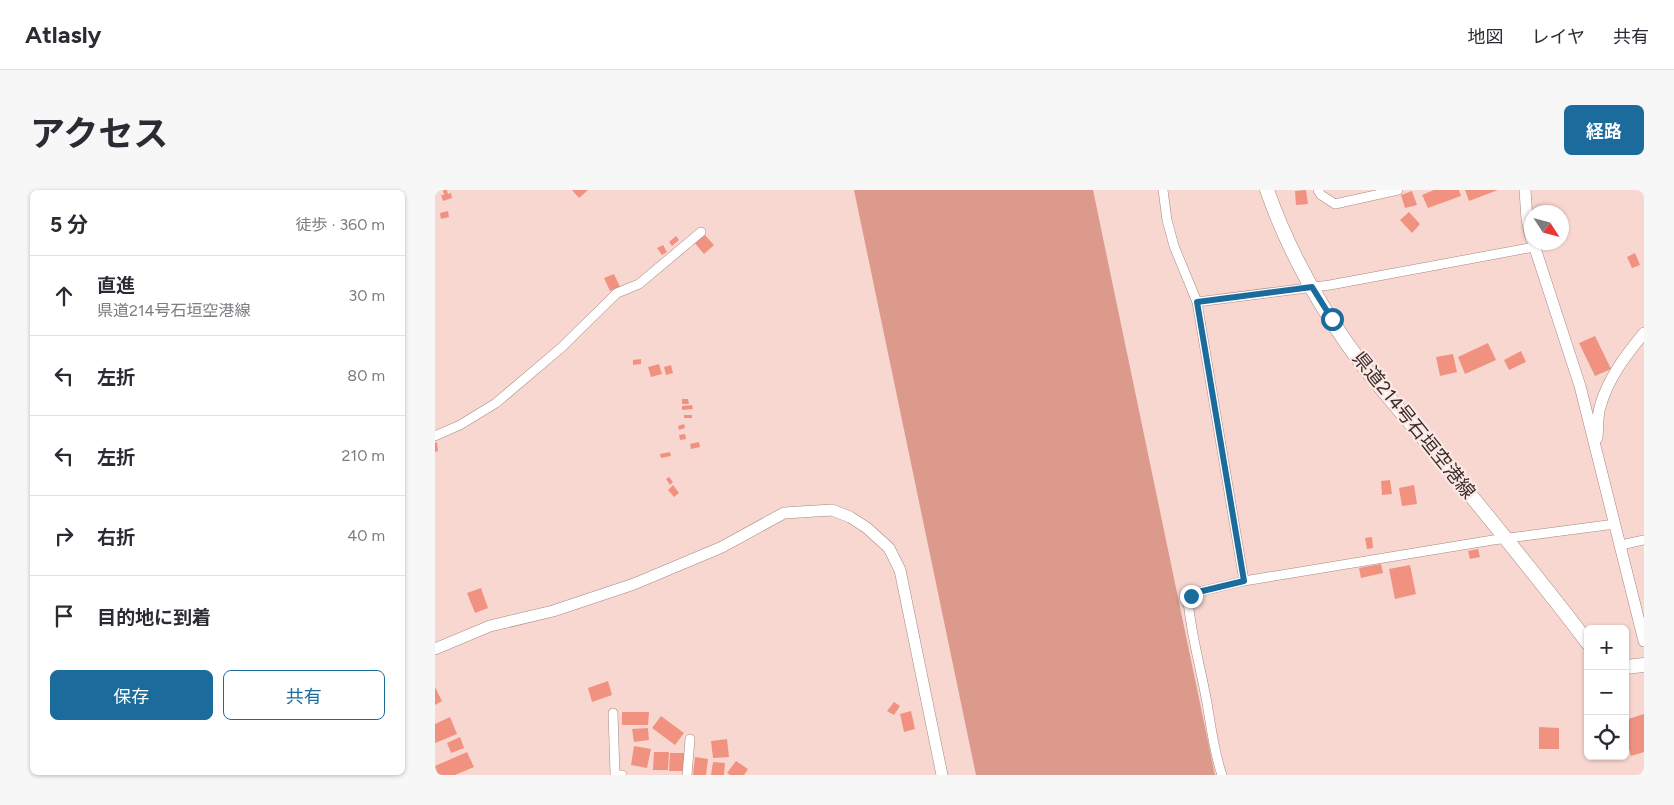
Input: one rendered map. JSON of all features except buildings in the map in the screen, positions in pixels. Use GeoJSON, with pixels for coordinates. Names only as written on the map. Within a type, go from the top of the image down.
{"type":"FeatureCollection","features":[{"type":"Feature","properties":{"kind":"main road","name":"県道214号石垣空港線"},"geometry":{"type":"LineString","coordinates":[[1267,190],[1294,253],[1312,287],[1367,371],[1538,577],[1584,638]]}},
{"type":"Feature","properties":{"kind":"main road"},"geometry":{"type":"LineString","coordinates":[[1629,667],[1644,665]]}},
{"type":"Feature","properties":{"kind":"street"},"geometry":{"type":"LineString","coordinates":[[1163,190],[1173,246],[1197,302],[1244,581]]}},
{"type":"Feature","properties":{"kind":"street"},"geometry":{"type":"LineString","coordinates":[[1318,190],[1321,195],[1335,204],[1398,190]]}},
{"type":"Feature","properties":{"kind":"street"},"geometry":{"type":"LineString","coordinates":[[1525,190],[1526,205]]}},
{"type":"Feature","properties":{"kind":"street"},"geometry":{"type":"LineString","coordinates":[[435,436],[461,425],[496,403],[562,347],[617,293],[639,284],[701,232]]}},
{"type":"Feature","properties":{"kind":"street"},"geometry":{"type":"LineString","coordinates":[[1197,302],[1312,287],[1524,244]]}},
{"type":"Feature","properties":{"kind":"street"},"geometry":{"type":"LineString","coordinates":[[1536,250],[1580,386],[1644,641]]}},
{"type":"Feature","properties":{"kind":"street"},"geometry":{"type":"LineString","coordinates":[[1596,447],[1599,408],[1605,393],[1614,373],[1627,353],[1644,333]]}},
{"type":"Feature","properties":{"kind":"street"},"geometry":{"type":"LineString","coordinates":[[435,649],[490,626],[553,611],[634,584],[722,547],[784,513],[832,510],[850,517],[867,528],[889,548],[900,570],[943,775]]}},
{"type":"Feature","properties":{"kind":"street"},"geometry":{"type":"LineString","coordinates":[[1222,775],[1213,740],[1190,618],[1188,600],[1194,593],[1244,581],[1507,539],[1615,524]]}},
{"type":"Feature","properties":{"kind":"street"},"geometry":{"type":"LineString","coordinates":[[1621,545],[1644,540]]}},
{"type":"Feature","properties":{"kind":"street"},"geometry":{"type":"LineString","coordinates":[[613,713],[615,774],[622,775]]}},
{"type":"Feature","properties":{"kind":"street"},"geometry":{"type":"LineString","coordinates":[[687,775],[690,739]]}},
{"type":"Feature","properties":{"kind":"shaded area"},"geometry":{"type":"Polygon","coordinates":[[[854,190],[1093,190],[1215,775],[976,775],[854,190]]]}},
{"type":"Feature","properties":{"kind":"route"},"geometry":{"type":"LineString","coordinates":[[1191,596],[1194,593],[1244,581],[1197,302],[1312,287],[1332,319]]}}]}
